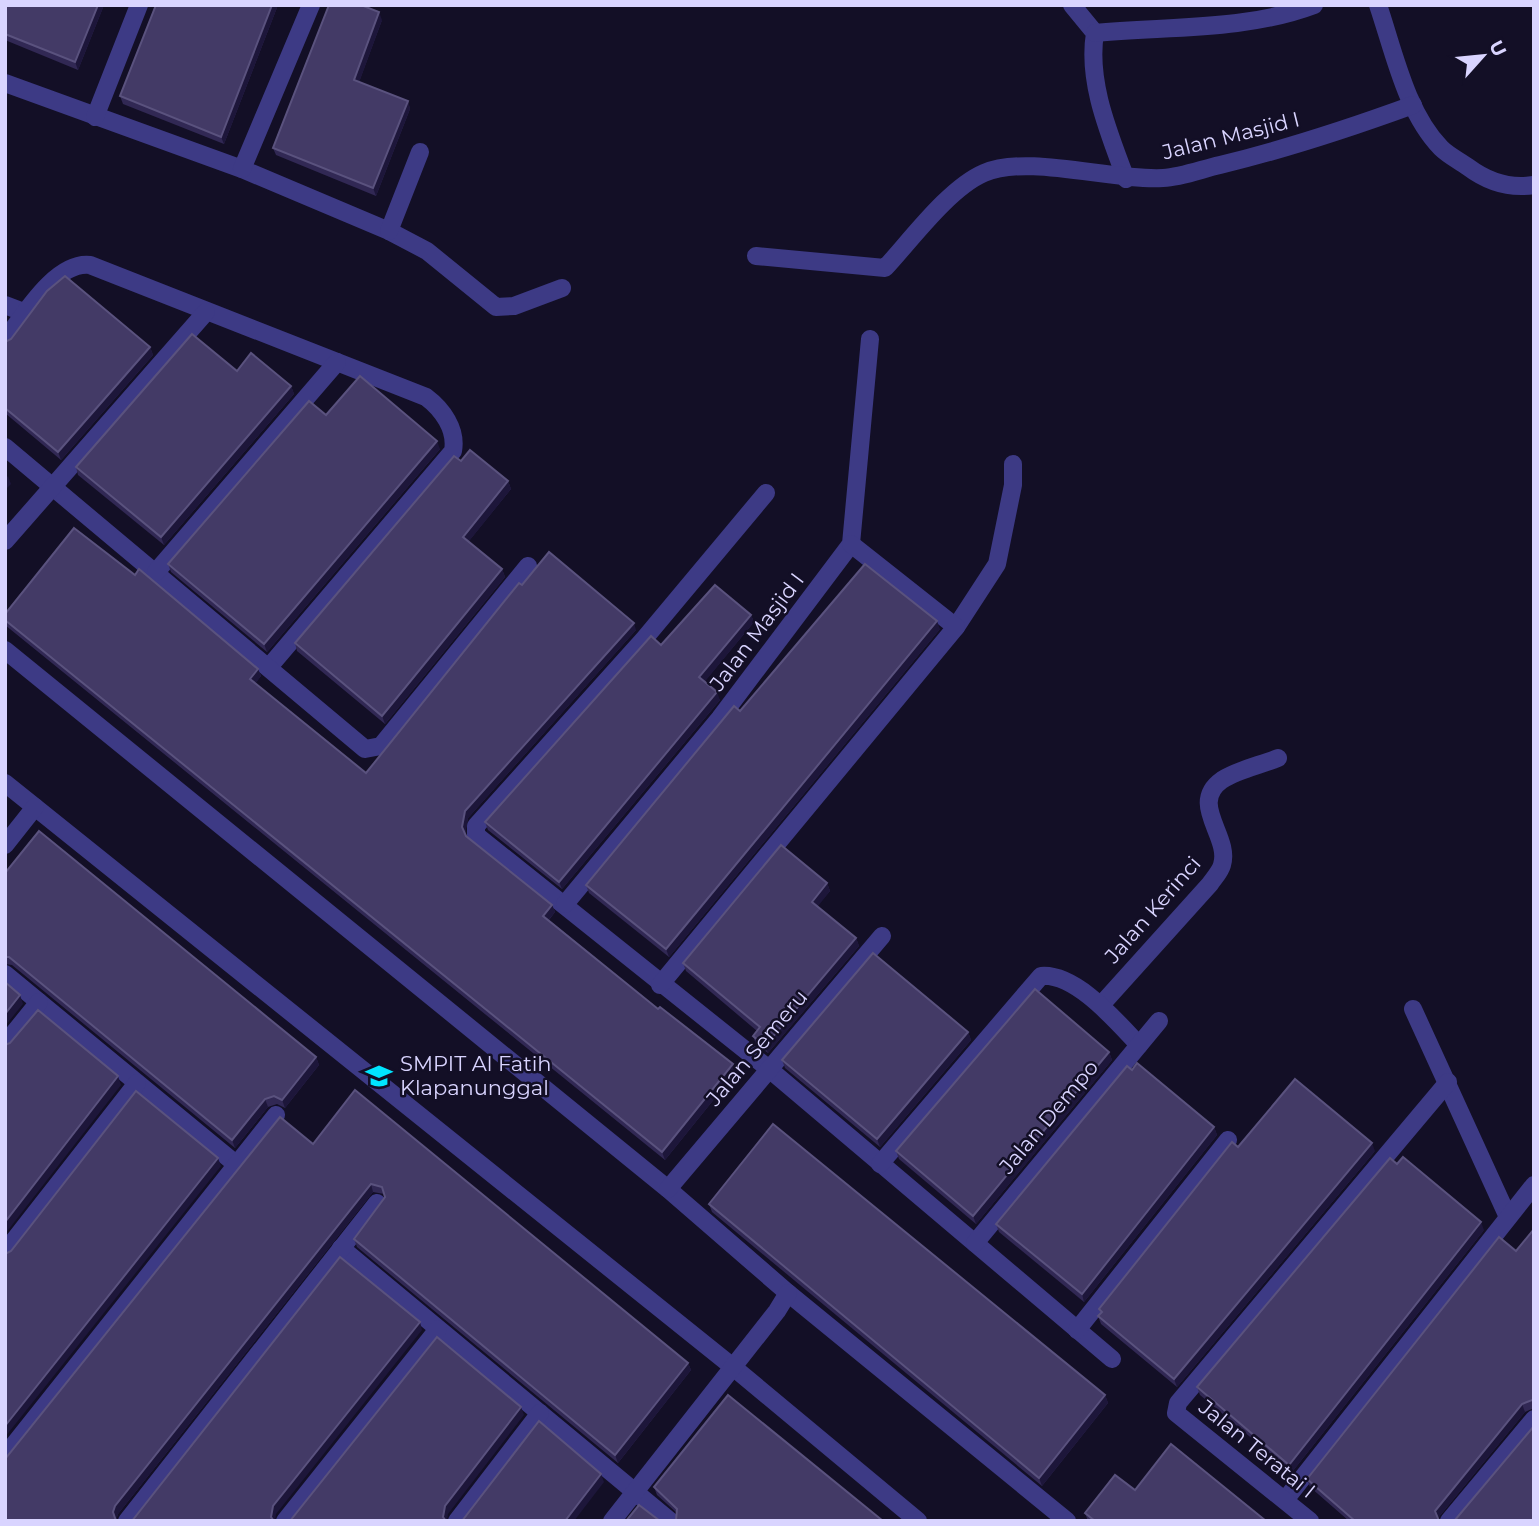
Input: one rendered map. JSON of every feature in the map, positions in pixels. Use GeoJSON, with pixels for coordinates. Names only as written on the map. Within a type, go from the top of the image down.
{"type":"FeatureCollection","features":[{"type":"Feature","properties":{"kind":"street"},"geometry":{"type":"LineString","coordinates":[[95,117],[139,5]]}},
{"type":"Feature","properties":{"kind":"street"},"geometry":{"type":"LineString","coordinates":[[242,169],[311,5]]}},
{"type":"Feature","properties":{"kind":"street"},"geometry":{"type":"LineString","coordinates":[[1072,5],[1095,33],[1091,56],[1108,131],[1126,179]]}},
{"type":"Feature","properties":{"kind":"street"},"geometry":{"type":"LineString","coordinates":[[1095,33],[1205,26],[1267,18],[1314,5]]}},
{"type":"Feature","properties":{"kind":"street"},"geometry":{"type":"LineString","coordinates":[[1378,5],[1413,105],[1441,148],[1477,173],[1517,188],[1534,185]]}},
{"type":"Feature","properties":{"kind":"street"},"geometry":{"type":"LineString","coordinates":[[5,83],[242,169],[389,231],[427,251],[496,307],[514,306],[562,288]]}},
{"type":"Feature","properties":{"kind":"street","name":"Jalan Masjid I"},"geometry":{"type":"LineString","coordinates":[[756,256],[885,268],[959,189],[983,173],[1003,167],[1043,168],[1126,179],[1166,178],[1254,157],[1347,130],[1413,105]]}},
{"type":"Feature","properties":{"kind":"street"},"geometry":{"type":"LineString","coordinates":[[389,231],[420,152]]}},
{"type":"Feature","properties":{"kind":"street"},"geometry":{"type":"LineString","coordinates":[[5,340],[60,273],[78,264],[90,265],[426,397],[442,411],[453,435],[453,451],[270,667]]}},
{"type":"Feature","properties":{"kind":"street"},"geometry":{"type":"LineString","coordinates":[[5,305],[26,313]]}},
{"type":"Feature","properties":{"kind":"street"},"geometry":{"type":"LineString","coordinates":[[5,541],[206,312]]}},
{"type":"Feature","properties":{"kind":"street"},"geometry":{"type":"LineString","coordinates":[[870,339],[851,544],[956,627]]}},
{"type":"Feature","properties":{"kind":"street"},"geometry":{"type":"LineString","coordinates":[[156,572],[337,362]]}},
{"type":"Feature","properties":{"kind":"street"},"geometry":{"type":"LineString","coordinates":[[5,447],[365,749],[377,748],[528,566]]}},
{"type":"Feature","properties":{"kind":"street"},"geometry":{"type":"LineString","coordinates":[[660,985],[956,627],[997,564],[1013,485],[1013,464]]}},
{"type":"Feature","properties":{"kind":"street"},"geometry":{"type":"LineString","coordinates":[[766,493],[644,639],[476,826],[480,839],[565,904],[660,985],[769,1069],[1112,1359]]}},
{"type":"Feature","properties":{"kind":"street","name":"Jalan Masjid I"},"geometry":{"type":"LineString","coordinates":[[565,904],[720,718],[851,544]]}},
{"type":"Feature","properties":{"kind":"street"},"geometry":{"type":"LineString","coordinates":[[5,650],[668,1189],[788,1293],[1067,1521]]}},
{"type":"Feature","properties":{"kind":"street","name":"Jalan Kerinci"},"geometry":{"type":"LineString","coordinates":[[1101,1005],[1210,884],[1222,864],[1222,845],[1208,803],[1211,792],[1222,780],[1278,758]]}},
{"type":"Feature","properties":{"kind":"street"},"geometry":{"type":"LineString","coordinates":[[5,783],[733,1367],[918,1521]]}},
{"type":"Feature","properties":{"kind":"street"},"geometry":{"type":"LineString","coordinates":[[5,845],[35,807]]}},
{"type":"Feature","properties":{"kind":"street","name":"Jalan Semeru"},"geometry":{"type":"LineString","coordinates":[[668,1189],[882,936]]}},
{"type":"Feature","properties":{"kind":"street"},"geometry":{"type":"LineString","coordinates":[[5,974],[237,1165]]}},
{"type":"Feature","properties":{"kind":"street"},"geometry":{"type":"LineString","coordinates":[[880,1164],[1041,976],[1057,978],[1101,1005],[1139,1045]]}},
{"type":"Feature","properties":{"kind":"street"},"geometry":{"type":"LineString","coordinates":[[5,1044],[38,1002]]}},
{"type":"Feature","properties":{"kind":"street"},"geometry":{"type":"LineString","coordinates":[[1413,1009],[1508,1217]]}},
{"type":"Feature","properties":{"kind":"street","name":"Jalan Dempo"},"geometry":{"type":"LineString","coordinates":[[975,1243],[1159,1021]]}},
{"type":"Feature","properties":{"kind":"street","name":"Jalan Teratai I"},"geometry":{"type":"LineString","coordinates":[[1310,1521],[1176,1413],[1178,1404],[1448,1082]]}},
{"type":"Feature","properties":{"kind":"street"},"geometry":{"type":"LineString","coordinates":[[5,1252],[137,1083]]}},
{"type":"Feature","properties":{"kind":"street"},"geometry":{"type":"LineString","coordinates":[[5,1456],[276,1115]]}},
{"type":"Feature","properties":{"kind":"street"},"geometry":{"type":"LineString","coordinates":[[1077,1330],[1228,1140]]}},
{"type":"Feature","properties":{"kind":"street"},"geometry":{"type":"LineString","coordinates":[[1285,1500],[1534,1185]]}},
{"type":"Feature","properties":{"kind":"street"},"geometry":{"type":"LineString","coordinates":[[127,1521],[377,1203]]}},
{"type":"Feature","properties":{"kind":"street"},"geometry":{"type":"LineString","coordinates":[[341,1248],[670,1521]]}},
{"type":"Feature","properties":{"kind":"street"},"geometry":{"type":"LineString","coordinates":[[612,1521],[777,1311],[788,1293]]}},
{"type":"Feature","properties":{"kind":"street"},"geometry":{"type":"LineString","coordinates":[[285,1521],[438,1329]]}},
{"type":"Feature","properties":{"kind":"street"},"geometry":{"type":"LineString","coordinates":[[457,1521],[540,1413]]}},
{"type":"Feature","properties":{"kind":"street"},"geometry":{"type":"LineString","coordinates":[[1449,1521],[1534,1419]]}},
{"type":"Feature","properties":{"kind":"building"},"geometry":{"type":"Polygon","coordinates":[[[5,5],[98,5],[75,62],[5,34],[5,5]]]}},
{"type":"Feature","properties":{"kind":"building"},"geometry":{"type":"Polygon","coordinates":[[[156,5],[272,5],[221,137],[120,96],[156,5]]]}},
{"type":"Feature","properties":{"kind":"building"},"geometry":{"type":"Polygon","coordinates":[[[329,5],[361,5],[379,12],[354,80],[408,101],[373,188],[273,148],[329,5]]]}},
{"type":"Feature","properties":{"kind":"building"},"geometry":{"type":"Polygon","coordinates":[[[65,276],[150,347],[58,452],[5,408],[5,342],[11,339],[47,291],[65,276]]]}},
{"type":"Feature","properties":{"kind":"building"},"geometry":{"type":"Polygon","coordinates":[[[192,334],[237,371],[251,353],[291,386],[161,537],[76,467],[192,334]]]}},
{"type":"Feature","properties":{"kind":"building"},"geometry":{"type":"Polygon","coordinates":[[[360,376],[437,441],[264,644],[168,564],[309,401],[326,415],[360,376]]]}},
{"type":"Feature","properties":{"kind":"building"},"geometry":{"type":"Polygon","coordinates":[[[470,450],[508,481],[463,537],[502,569],[382,716],[295,643],[454,456],[461,461],[470,450]]]}},
{"type":"Feature","properties":{"kind":"building"},"geometry":{"type":"Polygon","coordinates":[[[74,528],[135,575],[139,569],[258,669],[250,679],[366,773],[519,583],[522,585],[549,552],[634,623],[465,811],[462,827],[466,836],[552,905],[543,916],[658,1009],[660,1007],[733,1064],[662,1152],[5,620],[5,614],[74,528]]]}},
{"type":"Feature","properties":{"kind":"building"},"geometry":{"type":"Polygon","coordinates":[[[865,564],[937,621],[666,949],[586,885],[734,706],[740,711],[865,564]]]}},
{"type":"Feature","properties":{"kind":"building"},"geometry":{"type":"Polygon","coordinates":[[[715,585],[751,615],[699,677],[717,692],[559,882],[485,822],[651,636],[661,645],[715,585]]]}},
{"type":"Feature","properties":{"kind":"building"},"geometry":{"type":"Polygon","coordinates":[[[39,831],[316,1057],[282,1100],[274,1096],[265,1099],[232,1140],[9,957],[5,957],[5,873],[39,831]]]}},
{"type":"Feature","properties":{"kind":"building"},"geometry":{"type":"Polygon","coordinates":[[[781,845],[827,883],[812,902],[856,938],[765,1046],[753,1036],[760,1027],[683,963],[781,845]]]}},
{"type":"Feature","properties":{"kind":"building"},"geometry":{"type":"Polygon","coordinates":[[[873,953],[968,1032],[877,1139],[782,1060],[873,953]]]}},
{"type":"Feature","properties":{"kind":"building"},"geometry":{"type":"Polygon","coordinates":[[[5,982],[20,995],[5,1014],[5,982]]]}},
{"type":"Feature","properties":{"kind":"building"},"geometry":{"type":"Polygon","coordinates":[[[1035,989],[1109,1052],[973,1216],[896,1151],[1035,989]]]}},
{"type":"Feature","properties":{"kind":"building"},"geometry":{"type":"Polygon","coordinates":[[[38,1010],[118,1076],[5,1222],[5,1045],[10,1043],[38,1010]]]}},
{"type":"Feature","properties":{"kind":"building"},"geometry":{"type":"Polygon","coordinates":[[[1137,1063],[1214,1127],[1082,1294],[996,1224],[1127,1066],[1132,1070],[1137,1063]]]}},
{"type":"Feature","properties":{"kind":"building"},"geometry":{"type":"Polygon","coordinates":[[[1295,1079],[1372,1143],[1174,1379],[1098,1316],[1102,1312],[1099,1309],[1232,1142],[1238,1147],[1295,1079]]]}},
{"type":"Feature","properties":{"kind":"building"},"geometry":{"type":"Polygon","coordinates":[[[355,1090],[688,1363],[615,1455],[354,1239],[385,1197],[382,1187],[371,1184],[115,1506],[113,1512],[116,1521],[5,1521],[5,1459],[280,1117],[313,1144],[355,1090]]]}},
{"type":"Feature","properties":{"kind":"building"},"geometry":{"type":"Polygon","coordinates":[[[136,1091],[218,1158],[5,1426],[5,1254],[11,1251],[136,1091]]]}},
{"type":"Feature","properties":{"kind":"building"},"geometry":{"type":"Polygon","coordinates":[[[773,1124],[1105,1395],[1039,1478],[709,1204],[773,1124]]]}},
{"type":"Feature","properties":{"kind":"building"},"geometry":{"type":"Polygon","coordinates":[[[1403,1157],[1481,1222],[1289,1465],[1197,1387],[1390,1158],[1397,1164],[1403,1157]]]}},
{"type":"Feature","properties":{"kind":"building"},"geometry":{"type":"Polygon","coordinates":[[[1534,1229],[1534,1401],[1522,1404],[1435,1511],[1439,1521],[1355,1521],[1307,1479],[1499,1237],[1516,1251],[1534,1229]]]}},
{"type":"Feature","properties":{"kind":"building"},"geometry":{"type":"Polygon","coordinates":[[[340,1257],[420,1322],[273,1506],[271,1517],[274,1521],[132,1521],[340,1257]]]}},
{"type":"Feature","properties":{"kind":"building"},"geometry":{"type":"Polygon","coordinates":[[[437,1337],[521,1407],[445,1506],[443,1517],[446,1521],[290,1521],[437,1337]]]}},
{"type":"Feature","properties":{"kind":"building"},"geometry":{"type":"Polygon","coordinates":[[[728,1395],[883,1521],[674,1521],[677,1509],[654,1487],[728,1395]]]}},
{"type":"Feature","properties":{"kind":"building"},"geometry":{"type":"Polygon","coordinates":[[[539,1421],[601,1474],[565,1521],[462,1521],[539,1421]]]}},
{"type":"Feature","properties":{"kind":"building"},"geometry":{"type":"Polygon","coordinates":[[[1534,1426],[1534,1521],[1454,1521],[1455,1520],[1534,1426]]]}},
{"type":"Feature","properties":{"kind":"building"},"geometry":{"type":"Polygon","coordinates":[[[1171,1444],[1266,1521],[1095,1521],[1085,1513],[1115,1475],[1135,1490],[1171,1444]]]}},
{"type":"Feature","properties":{"kind":"building"},"geometry":{"type":"Polygon","coordinates":[[[639,1505],[660,1521],[626,1521],[639,1505]]]}},
{"type":"Feature","properties":{"kind":"place","name":"SMPIT Al Fatih Klapanunggal"},"geometry":{"type":"Point","coordinates":[379,1076]}}]}
